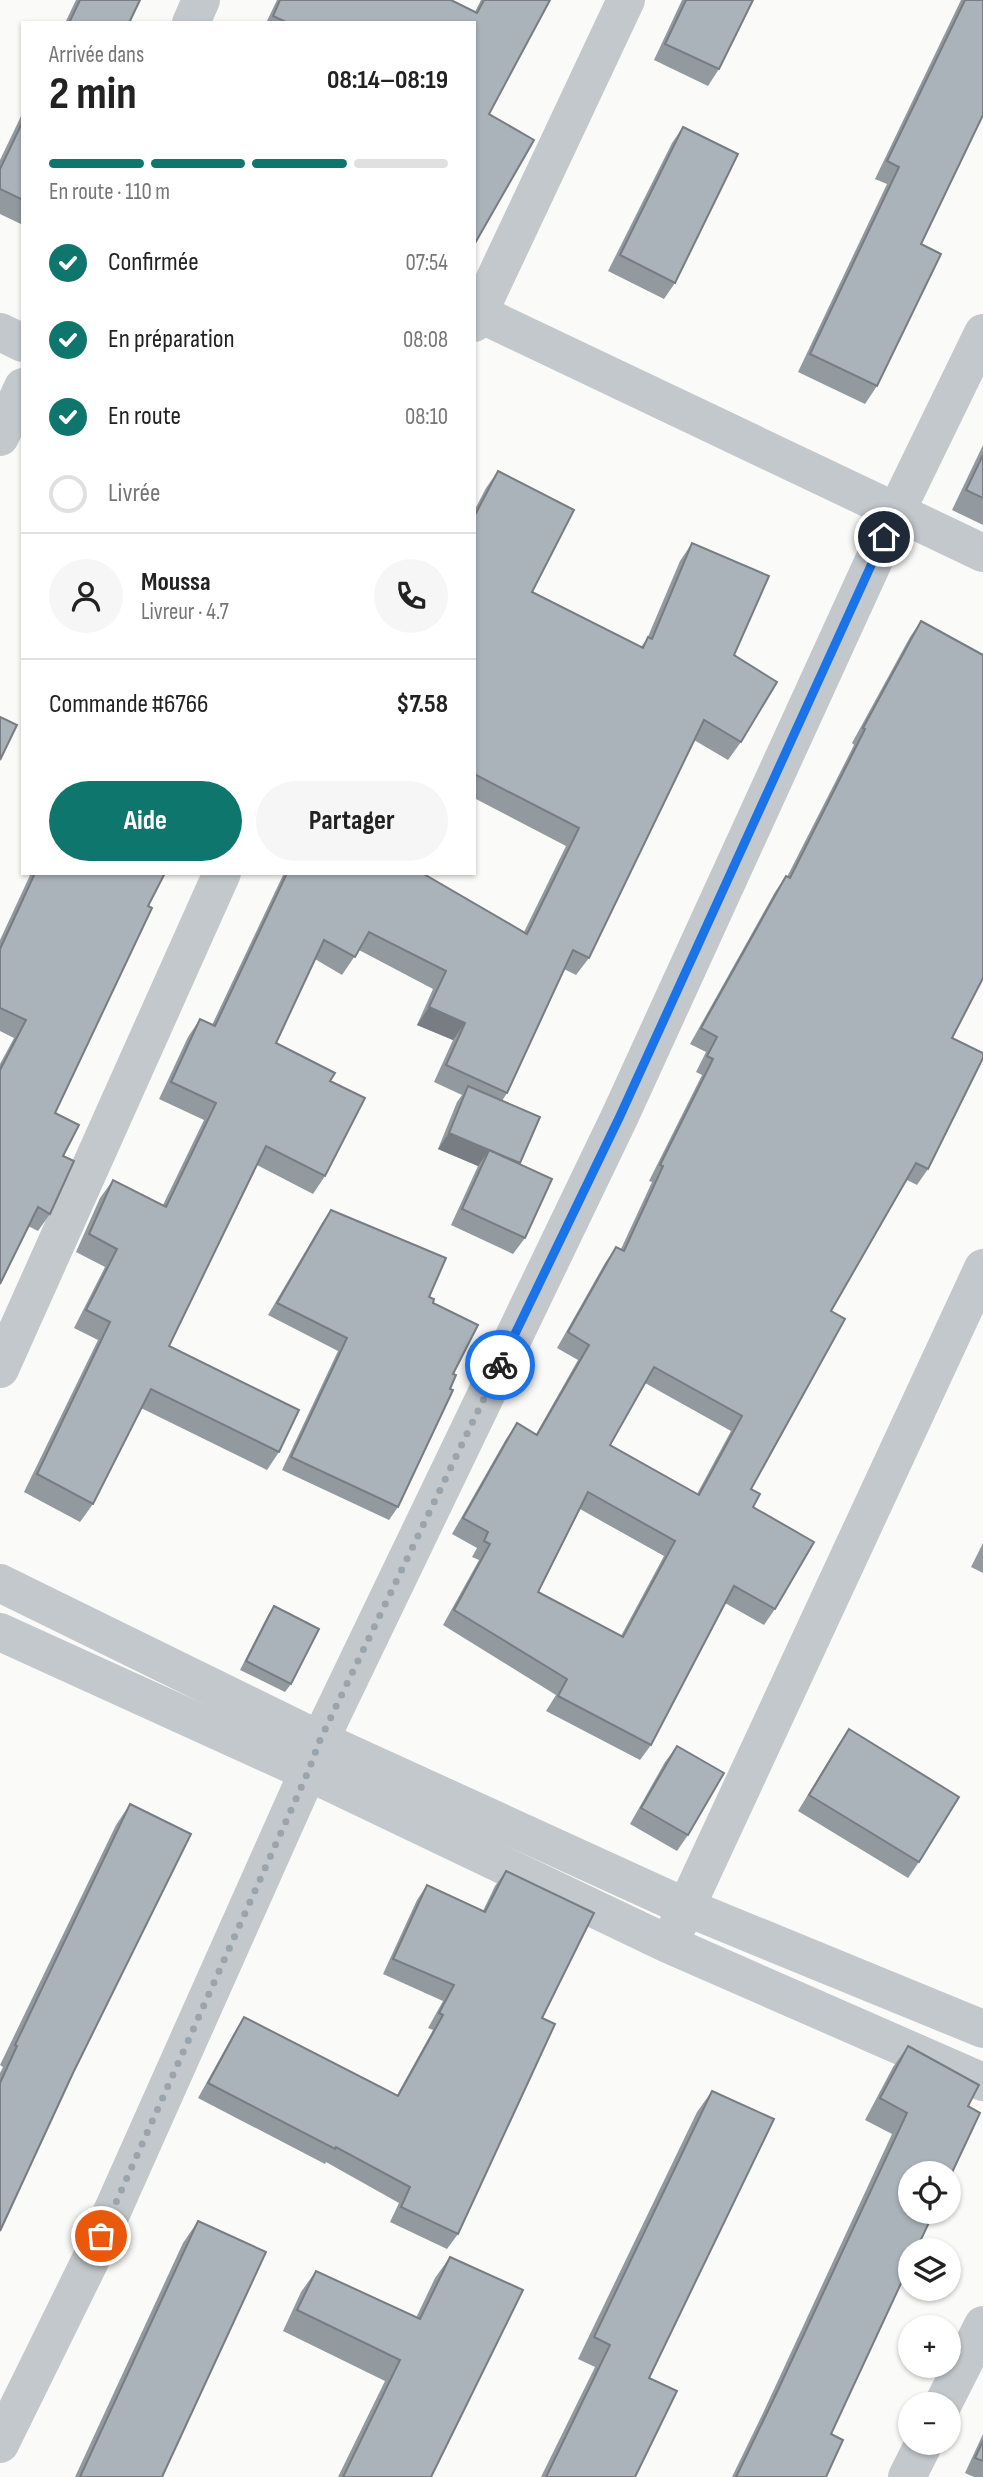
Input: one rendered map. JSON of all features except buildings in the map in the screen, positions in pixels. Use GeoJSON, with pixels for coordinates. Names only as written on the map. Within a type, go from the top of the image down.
{"type":"FeatureCollection","features":[{"type":"Feature","properties":{"kind":"street"},"geometry":{"type":"LineString","coordinates":[[192,21],[201,0]]}},
{"type":"Feature","properties":{"kind":"street"},"geometry":{"type":"LineString","coordinates":[[626,0],[476,316],[983,553]]}},
{"type":"Feature","properties":{"kind":"street"},"geometry":{"type":"LineString","coordinates":[[0,332],[21,342]]}},
{"type":"Feature","properties":{"kind":"street"},"geometry":{"type":"LineString","coordinates":[[0,2444],[90,2261],[314,1756],[620,1116],[896,512],[983,333]]}},
{"type":"Feature","properties":{"kind":"street"},"geometry":{"type":"LineString","coordinates":[[0,437],[21,391]]}},
{"type":"Feature","properties":{"kind":"street"},"geometry":{"type":"LineString","coordinates":[[0,1369],[221,875]]}},
{"type":"Feature","properties":{"kind":"street"},"geometry":{"type":"LineString","coordinates":[[668,1944],[688,1908],[983,1268]]}},
{"type":"Feature","properties":{"kind":"street"},"geometry":{"type":"LineString","coordinates":[[0,1583],[314,1756],[668,1944],[983,2082]]}},
{"type":"Feature","properties":{"kind":"street"},"geometry":{"type":"LineString","coordinates":[[0,1632],[314,1756],[983,2029]]}},
{"type":"Feature","properties":{"kind":"street"},"geometry":{"type":"LineString","coordinates":[[949,2392],[983,2325]]}},
{"type":"Feature","properties":{"kind":"street"},"geometry":{"type":"LineString","coordinates":[[907,2477],[918,2455]]}},
{"type":"Feature","properties":{"kind":"way so far"},"geometry":{"type":"LineString","coordinates":[[101,2236],[320,1740],[500,1365]]}},
{"type":"Feature","properties":{"kind":"route"},"geometry":{"type":"LineString","coordinates":[[500,1365],[620,1116],[884,537]]}}]}
